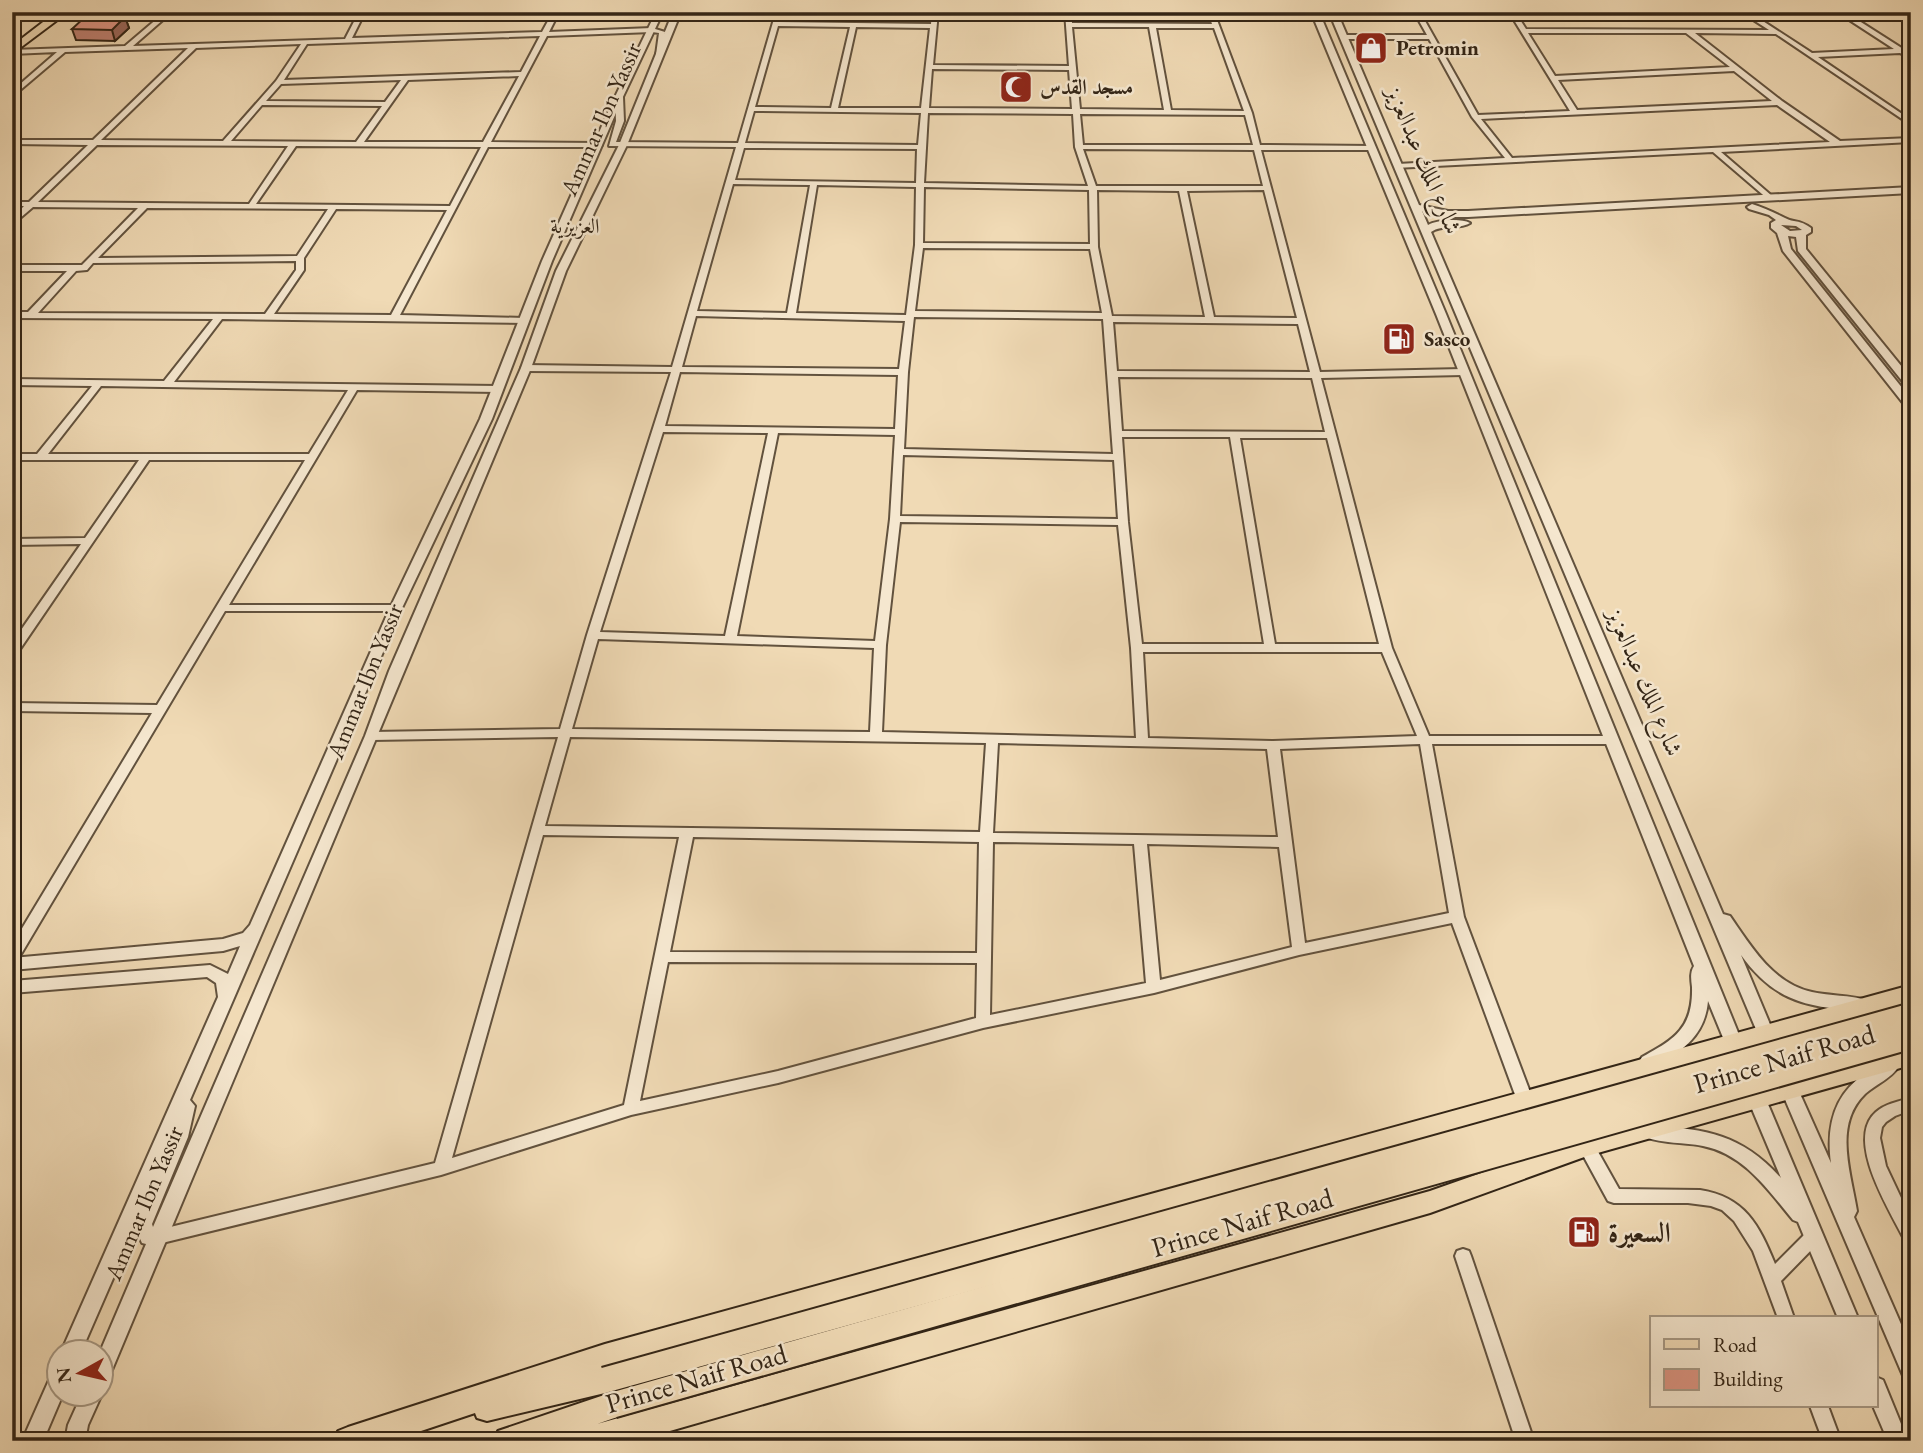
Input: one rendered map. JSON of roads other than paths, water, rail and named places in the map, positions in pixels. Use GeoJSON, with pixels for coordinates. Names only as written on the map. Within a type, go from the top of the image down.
{"type":"FeatureCollection","features":[{"type":"Feature","properties":{"kind":"main road"},"geometry":{"type":"LineString","coordinates":[[12,16],[19,12]]}},
{"type":"Feature","properties":{"kind":"main road"},"geometry":{"type":"LineString","coordinates":[[12,42],[61,12]]}},
{"type":"Feature","properties":{"kind":"main road"},"geometry":{"type":"LineString","coordinates":[[12,52],[61,12]]}},
{"type":"Feature","properties":{"kind":"main road"},"geometry":{"type":"LineString","coordinates":[[353,1439],[605,1357],[1525,1100],[1911,996]]}},
{"type":"Feature","properties":{"kind":"main road"},"geometry":{"type":"LineString","coordinates":[[1911,996],[1896,1009],[1900,1017],[1911,1026]]}},
{"type":"Feature","properties":{"kind":"main road"},"geometry":{"type":"LineString","coordinates":[[508,1441],[609,1393],[1911,1016]]}},
{"type":"Feature","properties":{"kind":"main road"},"geometry":{"type":"LineString","coordinates":[[353,1439],[609,1393],[1910,1049]]}},
{"type":"Feature","properties":{"kind":"main road","name":"Prince Naif Road"},"geometry":{"type":"LineString","coordinates":[[586,1441],[613,1438],[1080,1300],[1430,1202],[1587,1146],[1789,1089],[1910,1049]]}},
{"type":"Feature","properties":{"kind":"street"},"geometry":{"type":"LineString","coordinates":[[127,48],[169,12]]}},
{"type":"Feature","properties":{"kind":"street"},"geometry":{"type":"LineString","coordinates":[[348,40],[362,12]]}},
{"type":"Feature","properties":{"kind":"street"},"geometry":{"type":"LineString","coordinates":[[394,318],[556,12]]}},
{"type":"Feature","properties":{"kind":"street","name":"Ammar Ibn Yassir"},"geometry":{"type":"LineString","coordinates":[[77,1338],[260,925],[396,608],[498,389],[523,321],[598,145],[660,12]]}},
{"type":"Feature","properties":{"kind":"street","name":"Ammar Ibn Yassir"},"geometry":{"type":"LineString","coordinates":[[115,1338],[526,368],[561,271],[623,145],[677,12]]}},
{"type":"Feature","properties":{"kind":"street"},"geometry":{"type":"LineString","coordinates":[[876,736],[880,645],[895,519],[903,372],[919,245],[920,147],[935,12]]}},
{"type":"Feature","properties":{"kind":"street"},"geometry":{"type":"LineString","coordinates":[[1068,12],[1079,147],[1093,189],[1094,247],[1107,317],[1113,374],[1123,522],[1138,648],[1142,741]]}},
{"type":"Feature","properties":{"kind":"street"},"geometry":{"type":"LineString","coordinates":[[1211,12],[1248,113],[1258,149],[1386,648],[1425,740],[1457,917],[1525,1100]]}},
{"type":"Feature","properties":{"kind":"street","name":"شارع الملك عبدالعزيز"},"geometry":{"type":"LineString","coordinates":[[1315,12],[1698,956],[1847,1316]]}},
{"type":"Feature","properties":{"kind":"street","name":"شارع الملك عبدالعزيز"},"geometry":{"type":"LineString","coordinates":[[1333,12],[1455,305],[1911,1371]]}},
{"type":"Feature","properties":{"kind":"street"},"geometry":{"type":"LineString","coordinates":[[1417,12],[1476,117],[1510,160]]}},
{"type":"Feature","properties":{"kind":"street"},"geometry":{"type":"LineString","coordinates":[[1512,12],[1575,113]]}},
{"type":"Feature","properties":{"kind":"street"},"geometry":{"type":"LineString","coordinates":[[1744,12],[1911,123]]}},
{"type":"Feature","properties":{"kind":"street"},"geometry":{"type":"LineString","coordinates":[[1840,12],[1911,57]]}},
{"type":"Feature","properties":{"kind":"street"},"geometry":{"type":"LineString","coordinates":[[1849,16],[1878,12]]}},
{"type":"Feature","properties":{"kind":"street"},"geometry":{"type":"LineString","coordinates":[[440,1168],[593,635],[659,429],[778,18],[853,26],[934,26]]}},
{"type":"Feature","properties":{"kind":"street"},"geometry":{"type":"LineString","coordinates":[[1069,25],[1215,26]]}},
{"type":"Feature","properties":{"kind":"street"},"geometry":{"type":"LineString","coordinates":[[1152,25],[1168,112]]}},
{"type":"Feature","properties":{"kind":"street"},"geometry":{"type":"LineString","coordinates":[[834,109],[853,26]]}},
{"type":"Feature","properties":{"kind":"street"},"geometry":{"type":"LineString","coordinates":[[12,52],[652,30],[662,32],[659,55]]}},
{"type":"Feature","properties":{"kind":"street"},"geometry":{"type":"LineString","coordinates":[[1524,32],[1777,32]]}},
{"type":"Feature","properties":{"kind":"street"},"geometry":{"type":"LineString","coordinates":[[1688,32],[1779,103],[1838,143]]}},
{"type":"Feature","properties":{"kind":"street"},"geometry":{"type":"LineString","coordinates":[[1345,37],[1431,37]]}},
{"type":"Feature","properties":{"kind":"street"},"geometry":{"type":"LineString","coordinates":[[225,143],[279,82],[306,41]]}},
{"type":"Feature","properties":{"kind":"street"},"geometry":{"type":"LineString","coordinates":[[12,223],[195,45]]}},
{"type":"Feature","properties":{"kind":"street"},"geometry":{"type":"LineString","coordinates":[[12,95],[64,50]]}},
{"type":"Feature","properties":{"kind":"street"},"geometry":{"type":"LineString","coordinates":[[1811,55],[1902,51]]}},
{"type":"Feature","properties":{"kind":"street"},"geometry":{"type":"LineString","coordinates":[[929,67],[1073,68]]}},
{"type":"Feature","properties":{"kind":"street"},"geometry":{"type":"LineString","coordinates":[[1553,78],[1735,69]]}},
{"type":"Feature","properties":{"kind":"street"},"geometry":{"type":"LineString","coordinates":[[279,82],[523,74]]}},
{"type":"Feature","properties":{"kind":"street"},"geometry":{"type":"LineString","coordinates":[[358,144],[407,78]]}},
{"type":"Feature","properties":{"kind":"street"},"geometry":{"type":"LineString","coordinates":[[619,97],[620,121],[612,144],[920,147]]}},
{"type":"Feature","properties":{"kind":"street"},"geometry":{"type":"LineString","coordinates":[[260,103],[388,104]]}},
{"type":"Feature","properties":{"kind":"street"},"geometry":{"type":"LineString","coordinates":[[1476,117],[1779,103]]}},
{"type":"Feature","properties":{"kind":"street"},"geometry":{"type":"LineString","coordinates":[[751,109],[1248,113]]}},
{"type":"Feature","properties":{"kind":"street"},"geometry":{"type":"LineString","coordinates":[[1398,166],[1911,140]]}},
{"type":"Feature","properties":{"kind":"street"},"geometry":{"type":"LineString","coordinates":[[12,142],[598,145]]}},
{"type":"Feature","properties":{"kind":"street"},"geometry":{"type":"LineString","coordinates":[[251,206],[294,143]]}},
{"type":"Feature","properties":{"kind":"street"},"geometry":{"type":"LineString","coordinates":[[1079,147],[1370,148]]}},
{"type":"Feature","properties":{"kind":"street"},"geometry":{"type":"LineString","coordinates":[[1716,151],[1769,198]]}},
{"type":"Feature","properties":{"kind":"street"},"geometry":{"type":"LineString","coordinates":[[729,182],[1093,189],[1266,188]]}},
{"type":"Feature","properties":{"kind":"street"},"geometry":{"type":"LineString","coordinates":[[791,315],[814,183]]}},
{"type":"Feature","properties":{"kind":"street"},"geometry":{"type":"LineString","coordinates":[[1183,190],[1210,318]]}},
{"type":"Feature","properties":{"kind":"street"},"geometry":{"type":"LineString","coordinates":[[1415,207],[1448,214],[1911,190]]}},
{"type":"Feature","properties":{"kind":"street"},"geometry":{"type":"LineString","coordinates":[[1426,231],[1435,225],[1454,223],[1752,207],[1794,208],[1911,199]]}},
{"type":"Feature","properties":{"kind":"street"},"geometry":{"type":"LineString","coordinates":[[12,204],[451,208]]}},
{"type":"Feature","properties":{"kind":"street"},"geometry":{"type":"LineString","coordinates":[[12,268],[84,268],[145,205]]}},
{"type":"Feature","properties":{"kind":"street"},"geometry":{"type":"LineString","coordinates":[[1752,207],[1772,213],[1782,227],[1786,249],[1911,406]]}},
{"type":"Feature","properties":{"kind":"street"},"geometry":{"type":"LineString","coordinates":[[268,317],[300,271],[300,258],[333,208]]}},
{"type":"Feature","properties":{"kind":"street"},"geometry":{"type":"LineString","coordinates":[[1794,208],[1802,230],[1801,249],[1911,385]]}},
{"type":"Feature","properties":{"kind":"street"},"geometry":{"type":"LineString","coordinates":[[1448,214],[1448,219],[1454,223]]}},
{"type":"Feature","properties":{"kind":"street"},"geometry":{"type":"LineString","coordinates":[[1782,227],[1802,230]]}},
{"type":"Feature","properties":{"kind":"street"},"geometry":{"type":"LineString","coordinates":[[919,245],[1094,247]]}},
{"type":"Feature","properties":{"kind":"street"},"geometry":{"type":"LineString","coordinates":[[91,261],[300,258]]}},
{"type":"Feature","properties":{"kind":"street"},"geometry":{"type":"LineString","coordinates":[[31,315],[74,268]]}},
{"type":"Feature","properties":{"kind":"street"},"geometry":{"type":"LineString","coordinates":[[691,313],[1301,321]]}},
{"type":"Feature","properties":{"kind":"street"},"geometry":{"type":"LineString","coordinates":[[12,315],[523,321]]}},
{"type":"Feature","properties":{"kind":"street"},"geometry":{"type":"LineString","coordinates":[[168,383],[219,317]]}},
{"type":"Feature","properties":{"kind":"street"},"geometry":{"type":"LineString","coordinates":[[526,368],[903,372]]}},
{"type":"Feature","properties":{"kind":"street"},"geometry":{"type":"LineString","coordinates":[[1113,374],[1318,376],[1463,372]]}},
{"type":"Feature","properties":{"kind":"street"},"geometry":{"type":"LineString","coordinates":[[12,382],[498,389]]}},
{"type":"Feature","properties":{"kind":"street"},"geometry":{"type":"LineString","coordinates":[[40,457],[99,383]]}},
{"type":"Feature","properties":{"kind":"street"},"geometry":{"type":"LineString","coordinates":[[12,957],[355,386]]}},
{"type":"Feature","properties":{"kind":"street"},"geometry":{"type":"LineString","coordinates":[[659,429],[898,432]]}},
{"type":"Feature","properties":{"kind":"street"},"geometry":{"type":"LineString","coordinates":[[730,641],[773,432]]}},
{"type":"Feature","properties":{"kind":"street"},"geometry":{"type":"LineString","coordinates":[[1119,434],[1330,435]]}},
{"type":"Feature","properties":{"kind":"street"},"geometry":{"type":"LineString","coordinates":[[1234,434],[1270,647]]}},
{"type":"Feature","properties":{"kind":"street"},"geometry":{"type":"LineString","coordinates":[[898,452],[1120,457]]}},
{"type":"Feature","properties":{"kind":"street"},"geometry":{"type":"LineString","coordinates":[[12,457],[312,457]]}},
{"type":"Feature","properties":{"kind":"street"},"geometry":{"type":"LineString","coordinates":[[12,652],[146,457]]}},
{"type":"Feature","properties":{"kind":"street"},"geometry":{"type":"LineString","coordinates":[[895,519],[1123,522]]}},
{"type":"Feature","properties":{"kind":"street"},"geometry":{"type":"LineString","coordinates":[[12,541],[88,541]]}},
{"type":"Feature","properties":{"kind":"street"},"geometry":{"type":"LineString","coordinates":[[222,608],[396,608]]}},
{"type":"Feature","properties":{"kind":"street"},"geometry":{"type":"LineString","coordinates":[[593,635],[880,645]]}},
{"type":"Feature","properties":{"kind":"street"},"geometry":{"type":"LineString","coordinates":[[1138,648],[1386,648]]}},
{"type":"Feature","properties":{"kind":"street"},"geometry":{"type":"LineString","coordinates":[[12,707],[161,709]]}},
{"type":"Feature","properties":{"kind":"street"},"geometry":{"type":"LineString","coordinates":[[372,736],[565,733],[876,736],[1273,745],[1425,740],[1611,740]]}},
{"type":"Feature","properties":{"kind":"street"},"geometry":{"type":"LineString","coordinates":[[983,1022],[985,836],[992,740]]}},
{"type":"Feature","properties":{"kind":"street"},"geometry":{"type":"LineString","coordinates":[[1273,745],[1300,950]]}},
{"type":"Feature","properties":{"kind":"street"},"geometry":{"type":"LineString","coordinates":[[537,830],[1284,842]]}},
{"type":"Feature","properties":{"kind":"street"},"geometry":{"type":"LineString","coordinates":[[631,1109],[687,832]]}},
{"type":"Feature","properties":{"kind":"street"},"geometry":{"type":"LineString","coordinates":[[1140,839],[1154,987]]}},
{"type":"Feature","properties":{"kind":"street"},"geometry":{"type":"LineString","coordinates":[[1709,899],[1769,979],[1785,990],[1814,1001],[1870,1006]]}},
{"type":"Feature","properties":{"kind":"street"},"geometry":{"type":"LineString","coordinates":[[192,1077],[179,1137],[142,1224],[149,1237],[440,1168],[631,1109],[778,1077],[983,1022],[1154,987],[1300,950],[1457,917]]}},
{"type":"Feature","properties":{"kind":"street"},"geometry":{"type":"LineString","coordinates":[[12,964],[223,945],[249,937],[260,925]]}},
{"type":"Feature","properties":{"kind":"street"},"geometry":{"type":"LineString","coordinates":[[1627,1072],[1671,1049],[1693,1028],[1702,1003],[1698,956]]}},
{"type":"Feature","properties":{"kind":"street"},"geometry":{"type":"LineString","coordinates":[[661,957],[984,958]]}},
{"type":"Feature","properties":{"kind":"street"},"geometry":{"type":"LineString","coordinates":[[12,987],[210,971],[224,980],[227,990],[225,1000]]}},
{"type":"Feature","properties":{"kind":"street"},"geometry":{"type":"LineString","coordinates":[[1852,1233],[1837,1139],[1841,1113],[1855,1090],[1910,1049]]}},
{"type":"Feature","properties":{"kind":"street"},"geometry":{"type":"LineString","coordinates":[[1911,1104],[1882,1115],[1874,1126],[1872,1141],[1876,1159],[1911,1236]]}},
{"type":"Feature","properties":{"kind":"street"},"geometry":{"type":"LineString","coordinates":[[1640,1131],[1697,1135],[1716,1140],[1744,1153],[1759,1165],[1813,1231],[1771,1280]]}},
{"type":"Feature","properties":{"kind":"street"},"geometry":{"type":"LineString","coordinates":[[1587,1146],[1614,1196],[1711,1199],[1723,1202],[1744,1219],[1752,1229],[1785,1316]]}},
{"type":"Feature","properties":{"kind":"street"},"geometry":{"type":"LineString","coordinates":[[1463,1256],[1525,1441]]}},
{"type":"Feature","properties":{"kind":"street"},"geometry":{"type":"LineString","coordinates":[[1880,1405],[1898,1441]]}},
{"type":"Feature","properties":{"kind":"street"},"geometry":{"type":"LineString","coordinates":[[32,1441],[47,1408]]}},
{"type":"Feature","properties":{"kind":"street"},"geometry":{"type":"LineString","coordinates":[[75,1441],[86,1408]]}},
{"type":"Feature","properties":{"kind":"street"},"geometry":{"type":"LineString","coordinates":[[1820,1408],[1832,1441]]}},
{"type":"Feature","properties":{"kind":"place","name":"Petromin"},"geometry":{"type":"Point","coordinates":[1371,48]}},
{"type":"Feature","properties":{"kind":"place","name":"مسجد القدس"},"geometry":{"type":"Point","coordinates":[1016,87]}},
{"type":"Feature","properties":{"kind":"place","name":"Sasco"},"geometry":{"type":"Point","coordinates":[1399,339]}},
{"type":"Feature","properties":{"kind":"place","name":"السعيرة"},"geometry":{"type":"Point","coordinates":[1584,1232]}},
{"type":"Feature","properties":{"kind":"district","name":"العزيزية"},"geometry":{"type":"Point","coordinates":[575,226]}}]}
